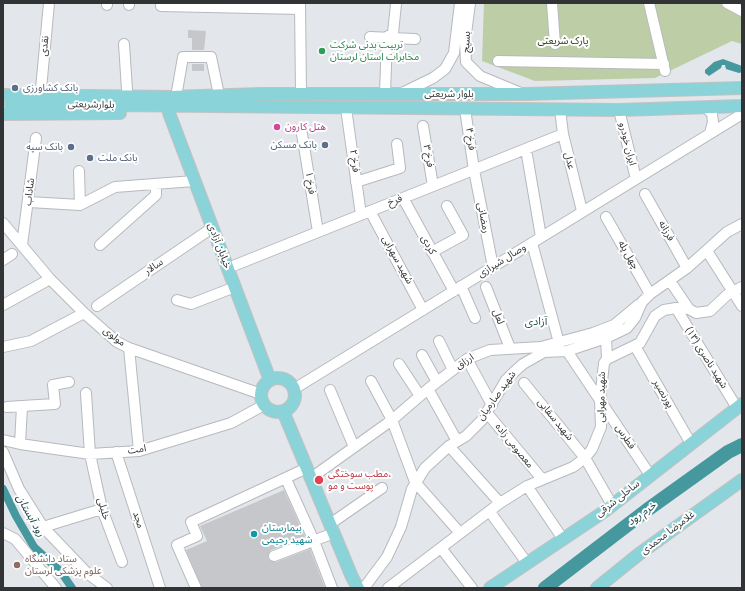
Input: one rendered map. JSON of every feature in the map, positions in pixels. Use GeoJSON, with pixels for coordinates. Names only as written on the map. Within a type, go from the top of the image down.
{"type":"FeatureCollection","features":[{"type":"Feature","properties":{"kind":"main road","name":"بلوار شریعتی"},"geometry":{"type":"LineString","coordinates":[[221,101],[301,94],[525,94],[742,88]]}},
{"type":"Feature","properties":{"kind":"main road"},"geometry":{"type":"LineString","coordinates":[[3,89],[150,91],[176,100]]}},
{"type":"Feature","properties":{"kind":"main road","name":"بلوارشریعتی"},"geometry":{"type":"LineString","coordinates":[[3,96],[156,96]]}},
{"type":"Feature","properties":{"kind":"main road","name":"بلوار شریعتی"},"geometry":{"type":"LineString","coordinates":[[156,96],[176,100],[346,108],[619,110],[742,106]]}},
{"type":"Feature","properties":{"kind":"main road","name":"بلوارشریعتی"},"geometry":{"type":"LineString","coordinates":[[3,104],[176,100]]}},
{"type":"Feature","properties":{"kind":"main road"},"geometry":{"type":"LineString","coordinates":[[3,114],[196,112],[221,101]]}},
{"type":"Feature","properties":{"kind":"main road","name":"خیابان آزادی"},"geometry":{"type":"LineString","coordinates":[[169,113],[270,380]]}},
{"type":"Feature","properties":{"kind":"main road"},"geometry":{"type":"LineString","coordinates":[[276,378],[287,380],[294,389],[294,400],[288,409],[283,411],[273,411],[263,399],[266,383],[276,378]]}},
{"type":"Feature","properties":{"kind":"main road","name":"ساحلی شرقی"},"geometry":{"type":"LineString","coordinates":[[490,588],[612,505],[690,442],[740,406]]}},
{"type":"Feature","properties":{"kind":"main road"},"geometry":{"type":"LineString","coordinates":[[283,411],[332,528],[352,583],[358,588]]}},
{"type":"Feature","properties":{"kind":"main road","name":"غلامرضا محمدی"},"geometry":{"type":"LineString","coordinates":[[597,588],[639,554],[742,480]]}},
{"type":"Feature","properties":{"kind":"street","name":"نقدی"},"geometry":{"type":"LineString","coordinates":[[41,89],[49,3]]}},
{"type":"Feature","properties":{"kind":"street","name":"بسیج"},"geometry":{"type":"LineString","coordinates":[[399,94],[423,83],[445,69],[454,53],[460,3]]}},
{"type":"Feature","properties":{"kind":"street","name":"بسیج"},"geometry":{"type":"LineString","coordinates":[[470,3],[465,41],[466,62],[480,76],[525,94]]}},
{"type":"Feature","properties":{"kind":"street"},"geometry":{"type":"LineString","coordinates":[[552,3],[555,44]]}},
{"type":"Feature","properties":{"kind":"street"},"geometry":{"type":"LineString","coordinates":[[498,61],[664,68],[649,3]]}},
{"type":"Feature","properties":{"kind":"street"},"geometry":{"type":"LineString","coordinates":[[727,3],[742,11]]}},
{"type":"Feature","properties":{"kind":"street"},"geometry":{"type":"LineString","coordinates":[[387,37],[393,33],[396,4]]}},
{"type":"Feature","properties":{"kind":"street"},"geometry":{"type":"LineString","coordinates":[[161,5],[300,6],[301,94]]}},
{"type":"Feature","properties":{"kind":"street"},"geometry":{"type":"LineString","coordinates":[[370,37],[415,39]]}},
{"type":"Feature","properties":{"kind":"street"},"geometry":{"type":"LineString","coordinates":[[385,94],[387,37]]}},
{"type":"Feature","properties":{"kind":"street"},"geometry":{"type":"LineString","coordinates":[[124,44],[127,90]]}},
{"type":"Feature","properties":{"kind":"street"},"geometry":{"type":"LineString","coordinates":[[176,100],[183,57],[211,57],[221,101]]}},
{"type":"Feature","properties":{"kind":"street"},"geometry":{"type":"LineString","coordinates":[[706,107],[712,114],[713,122],[710,133]]}},
{"type":"Feature","properties":{"kind":"street","name":"فرخ ۲"},"geometry":{"type":"LineString","coordinates":[[346,108],[356,182],[365,213]]}},
{"type":"Feature","properties":{"kind":"street","name":"فرخ ۴"},"geometry":{"type":"LineString","coordinates":[[465,109],[474,170]]}},
{"type":"Feature","properties":{"kind":"street","name":"عدل"},"geometry":{"type":"LineString","coordinates":[[560,109],[562,134],[582,212]]}},
{"type":"Feature","properties":{"kind":"street","name":"ایران خودرو"},"geometry":{"type":"LineString","coordinates":[[619,110],[636,179]]}},
{"type":"Feature","properties":{"kind":"street","name":"وصال شیرازی"},"geometry":{"type":"LineString","coordinates":[[294,389],[742,114]]}},
{"type":"Feature","properties":{"kind":"street","name":"فرخ ۳"},"geometry":{"type":"LineString","coordinates":[[423,126],[433,186]]}},
{"type":"Feature","properties":{"kind":"street","name":"فرخ ۱"},"geometry":{"type":"LineString","coordinates":[[302,134],[318,232]]}},
{"type":"Feature","properties":{"kind":"street","name":"فرخ"},"geometry":{"type":"LineString","coordinates":[[228,268],[562,134]]}},
{"type":"Feature","properties":{"kind":"street","name":"شاداب"},"geometry":{"type":"LineString","coordinates":[[22,245],[29,202],[36,138]]}},
{"type":"Feature","properties":{"kind":"street"},"geometry":{"type":"LineString","coordinates":[[356,182],[400,168],[397,144]]}},
{"type":"Feature","properties":{"kind":"street"},"geometry":{"type":"LineString","coordinates":[[526,149],[541,237]]}},
{"type":"Feature","properties":{"kind":"street","name":"رمضانی"},"geometry":{"type":"LineString","coordinates":[[474,170],[493,267]]}},
{"type":"Feature","properties":{"kind":"street"},"geometry":{"type":"LineString","coordinates":[[79,171],[80,205]]}},
{"type":"Feature","properties":{"kind":"street"},"geometry":{"type":"LineString","coordinates":[[29,202],[80,205],[115,187],[194,181]]}},
{"type":"Feature","properties":{"kind":"street"},"geometry":{"type":"LineString","coordinates":[[100,245],[156,195],[156,184]]}},
{"type":"Feature","properties":{"kind":"street","name":"فرزانه"},"geometry":{"type":"LineString","coordinates":[[645,194],[687,268]]}},
{"type":"Feature","properties":{"kind":"street","name":"کردی"},"geometry":{"type":"LineString","coordinates":[[403,198],[432,252],[458,289],[475,318]]}},
{"type":"Feature","properties":{"kind":"street"},"geometry":{"type":"LineString","coordinates":[[432,252],[463,235],[447,206]]}},
{"type":"Feature","properties":{"kind":"street","name":"شهید سهرابی"},"geometry":{"type":"LineString","coordinates":[[365,213],[424,310]]}},
{"type":"Feature","properties":{"kind":"street","name":"چهل پله"},"geometry":{"type":"LineString","coordinates":[[606,217],[650,294]]}},
{"type":"Feature","properties":{"kind":"street","name":"مولوی"},"geometry":{"type":"LineString","coordinates":[[3,223],[50,279],[84,313],[117,342],[129,348],[263,399]]}},
{"type":"Feature","properties":{"kind":"street","name":"شهید صارمیان"},"geometry":{"type":"LineString","coordinates":[[364,588],[387,556],[401,527],[416,482],[425,468],[453,444],[466,436],[489,409],[506,380],[523,364],[544,352],[567,351],[606,338],[627,328],[642,302],[650,294],[687,268],[727,232],[742,224]]}},
{"type":"Feature","properties":{"kind":"street","name":"سالار"},"geometry":{"type":"LineString","coordinates":[[97,306],[212,228]]}},
{"type":"Feature","properties":{"kind":"street"},"geometry":{"type":"LineString","coordinates":[[532,243],[560,343]]}},
{"type":"Feature","properties":{"kind":"street"},"geometry":{"type":"LineString","coordinates":[[707,251],[738,289],[742,306]]}},
{"type":"Feature","properties":{"kind":"street"},"geometry":{"type":"LineString","coordinates":[[3,260],[12,254]]}},
{"type":"Feature","properties":{"kind":"street"},"geometry":{"type":"LineString","coordinates":[[3,305],[50,279]]}},
{"type":"Feature","properties":{"kind":"street"},"geometry":{"type":"LineString","coordinates":[[670,281],[689,309]]}},
{"type":"Feature","properties":{"kind":"street"},"geometry":{"type":"LineString","coordinates":[[177,300],[191,304],[235,287]]}},
{"type":"Feature","properties":{"kind":"street","name":"لعل"},"geometry":{"type":"LineString","coordinates":[[486,287],[510,348]]}},
{"type":"Feature","properties":{"kind":"street","name":"شهید مهرابی"},"geometry":{"type":"LineString","coordinates":[[388,588],[403,584],[441,548],[500,503],[527,486],[573,467],[585,458],[592,449],[601,427],[600,400],[603,366],[607,359],[640,343],[655,316],[664,310],[676,308],[689,309],[696,313],[710,311],[738,289]]}},
{"type":"Feature","properties":{"kind":"street","name":"ارزاق"},"geometry":{"type":"LineString","coordinates":[[196,588],[177,545],[197,536],[191,522],[286,479],[309,473],[354,448],[392,420],[428,389],[467,359],[490,350],[541,347],[560,343],[614,325],[642,302]]}},
{"type":"Feature","properties":{"kind":"street","name":"شهید ناصری (۱۳)"},"geometry":{"type":"LineString","coordinates":[[676,308],[740,406]]}},
{"type":"Feature","properties":{"kind":"street"},"geometry":{"type":"LineString","coordinates":[[3,347],[31,341],[84,313]]}},
{"type":"Feature","properties":{"kind":"street"},"geometry":{"type":"LineString","coordinates":[[606,338],[607,359]]}},
{"type":"Feature","properties":{"kind":"street"},"geometry":{"type":"LineString","coordinates":[[439,341],[453,370]]}},
{"type":"Feature","properties":{"kind":"street","name":"پورنصیر"},"geometry":{"type":"LineString","coordinates":[[635,346],[690,442]]}},
{"type":"Feature","properties":{"kind":"street"},"geometry":{"type":"LineString","coordinates":[[129,348],[139,451]]}},
{"type":"Feature","properties":{"kind":"street"},"geometry":{"type":"LineString","coordinates":[[567,351],[600,400]]}},
{"type":"Feature","properties":{"kind":"street"},"geometry":{"type":"LineString","coordinates":[[422,355],[437,382]]}},
{"type":"Feature","properties":{"kind":"street","name":"معصومی زاده"},"geometry":{"type":"LineString","coordinates":[[467,359],[489,409],[542,479]]}},
{"type":"Feature","properties":{"kind":"street"},"geometry":{"type":"LineString","coordinates":[[400,364],[420,396]]}},
{"type":"Feature","properties":{"kind":"street"},"geometry":{"type":"LineString","coordinates":[[371,381],[392,420],[416,482],[460,533]]}},
{"type":"Feature","properties":{"kind":"street"},"geometry":{"type":"LineString","coordinates":[[8,407],[55,404],[53,385],[69,382]]}},
{"type":"Feature","properties":{"kind":"street","name":"شهید سقایی"},"geometry":{"type":"LineString","coordinates":[[524,383],[585,458],[612,505]]}},
{"type":"Feature","properties":{"kind":"street"},"geometry":{"type":"LineString","coordinates":[[428,389],[453,444],[500,503]]}},
{"type":"Feature","properties":{"kind":"street"},"geometry":{"type":"LineString","coordinates":[[330,390],[354,448]]}},
{"type":"Feature","properties":{"kind":"street","name":"خلیلی"},"geometry":{"type":"LineString","coordinates":[[86,393],[90,454],[102,509],[122,562]]}},
{"type":"Feature","properties":{"kind":"street","name":"امت"},"geometry":{"type":"LineString","coordinates":[[3,440],[20,444],[90,454],[139,451],[231,423],[263,399]]}},
{"type":"Feature","properties":{"kind":"street","name":"فطرس"},"geometry":{"type":"LineString","coordinates":[[600,400],[650,474]]}},
{"type":"Feature","properties":{"kind":"street"},"geometry":{"type":"LineString","coordinates":[[20,444],[22,406]]}},
{"type":"Feature","properties":{"kind":"street"},"geometry":{"type":"LineString","coordinates":[[3,452],[19,489],[43,527],[87,573],[107,588]]}},
{"type":"Feature","properties":{"kind":"street","name":"مجد"},"geometry":{"type":"LineString","coordinates":[[116,452],[160,588]]}},
{"type":"Feature","properties":{"kind":"street"},"geometry":{"type":"LineString","coordinates":[[286,479],[314,541],[332,588]]}},
{"type":"Feature","properties":{"kind":"street"},"geometry":{"type":"LineString","coordinates":[[527,486],[563,538]]}},
{"type":"Feature","properties":{"kind":"street"},"geometry":{"type":"LineString","coordinates":[[274,556],[314,541],[382,488]]}},
{"type":"Feature","properties":{"kind":"street"},"geometry":{"type":"LineString","coordinates":[[43,527],[102,509]]}},
{"type":"Feature","properties":{"kind":"street"},"geometry":{"type":"LineString","coordinates":[[490,512],[527,563]]}},
{"type":"Feature","properties":{"kind":"street"},"geometry":{"type":"LineString","coordinates":[[3,533],[14,539],[56,588]]}},
{"type":"Feature","properties":{"kind":"street"},"geometry":{"type":"LineString","coordinates":[[441,548],[472,588]]}},
{"type":"Feature","properties":{"kind":"green space","name":"پارک شریعتی"},"geometry":{"type":"Polygon","coordinates":[[[484,3],[742,3],[742,44],[732,41],[655,78],[535,81],[482,61],[484,3]]]}},
{"type":"Feature","properties":{"kind":"water"},"geometry":{"type":"Polygon","coordinates":[[[723,59],[742,66],[742,72],[739,73],[726,69],[725,65],[722,65],[721,68],[709,76],[705,73],[705,70],[714,62],[723,59]]]}},
{"type":"Feature","properties":{"kind":"building"},"geometry":{"type":"Polygon","coordinates":[[[188,30],[206,31],[204,50],[192,50],[192,38],[188,38],[188,30]]]}},
{"type":"Feature","properties":{"kind":"building"},"geometry":{"type":"Polygon","coordinates":[[[192,64],[204,64],[204,71],[192,71],[192,64]]]}},
{"type":"Feature","properties":{"kind":"building","name":"بیمارستان شهید رحیمی"},"geometry":{"type":"Polygon","coordinates":[[[284,490],[305,537],[271,550],[268,555],[268,559],[276,562],[310,549],[325,588],[202,588],[186,550],[207,541],[200,526],[284,490]]]}},
{"type":"Feature","properties":{"kind":"waterway","name":"خرم رود"},"geometry":{"type":"LineString","coordinates":[[545,588],[647,510],[728,452],[742,445]]}},
{"type":"Feature","properties":{"kind":"waterway","name":"رود آبستان"},"geometry":{"type":"LineString","coordinates":[[3,489],[16,516],[34,547],[61,572],[72,588]]}},
{"type":"Feature","properties":{"kind":"place","name":"تربیت بدنی شرکت مخابرات استان لرستان"},"geometry":{"type":"Point","coordinates":[322,51]}},
{"type":"Feature","properties":{"kind":"place","name":"بانک کشاورزی"},"geometry":{"type":"Point","coordinates":[15,88]}},
{"type":"Feature","properties":{"kind":"place","name":"هتل کارون"},"geometry":{"type":"Point","coordinates":[277,127]}},
{"type":"Feature","properties":{"kind":"place","name":"بانک مسکن"},"geometry":{"type":"Point","coordinates":[325,145]}},
{"type":"Feature","properties":{"kind":"place","name":"بانک سپه"},"geometry":{"type":"Point","coordinates":[71,147]}},
{"type":"Feature","properties":{"kind":"place","name":"بانک ملت"},"geometry":{"type":"Point","coordinates":[90,158]}},
{"type":"Feature","properties":{"kind":"place","name":"مطب سوختگی، پوست و مو"},"geometry":{"type":"Point","coordinates":[319,480]}},
{"type":"Feature","properties":{"kind":"place","name":"بیمارستان شهید رحیمی"},"geometry":{"type":"Point","coordinates":[254,534]}},
{"type":"Feature","properties":{"kind":"place","name":"ستاد دانشگاه علوم پزشکی لرستان"},"geometry":{"type":"Point","coordinates":[17,565]}},
{"type":"Feature","properties":{"kind":"district","name":"آزادی"},"geometry":{"type":"Point","coordinates":[536,322]}}]}
